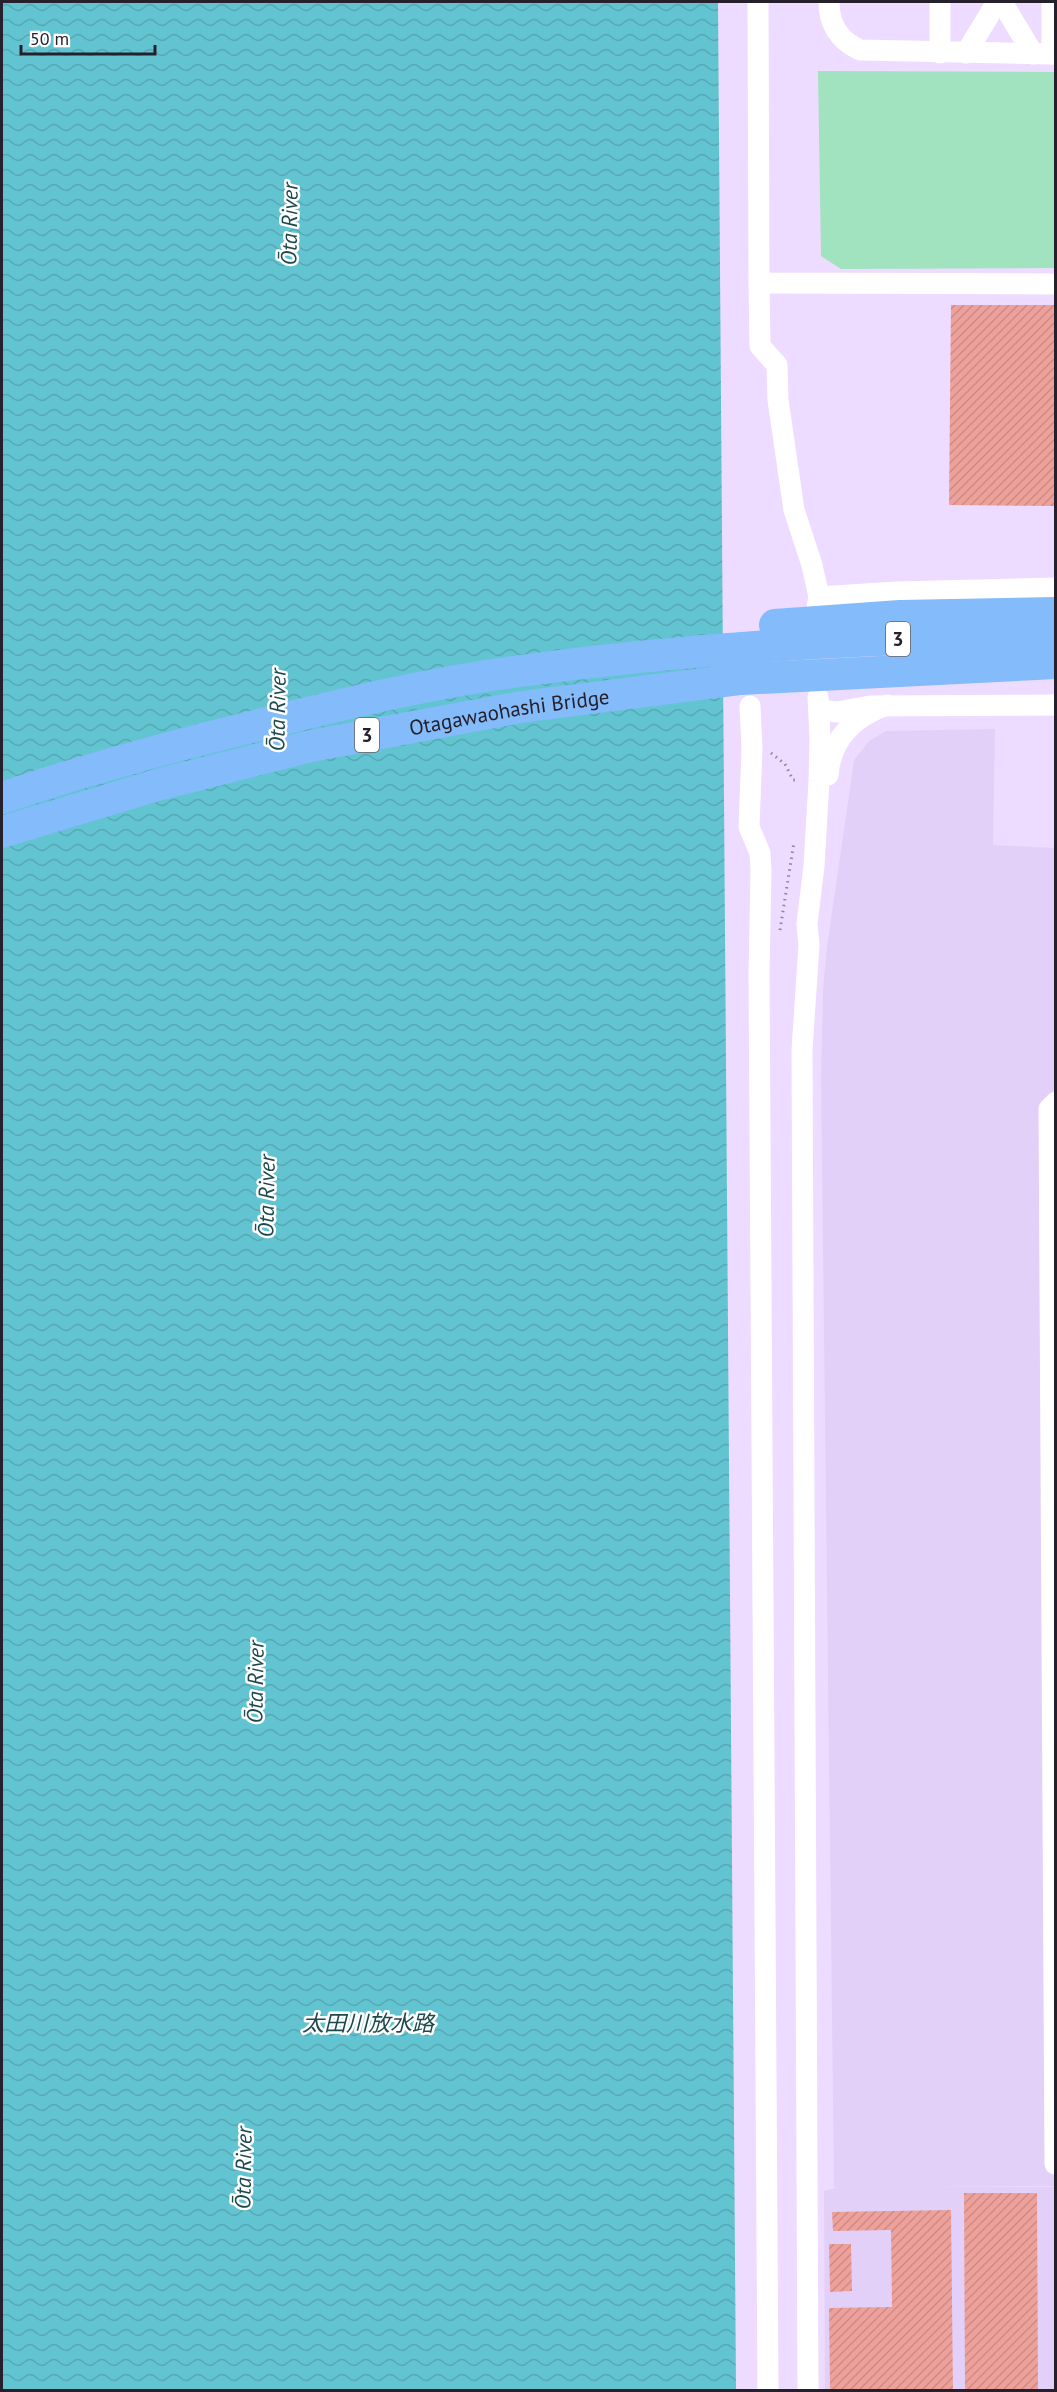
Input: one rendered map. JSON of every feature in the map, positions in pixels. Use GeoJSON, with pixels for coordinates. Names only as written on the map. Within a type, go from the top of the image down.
{"type":"FeatureCollection","features":[{"type":"Feature","properties":{"kind":"highway"},"geometry":{"type":"LineString","coordinates":[[740,638],[900,616],[1056,613]]}},
{"type":"Feature","properties":{"kind":"highway","name":"3"},"geometry":{"type":"LineString","coordinates":[[740,638],[870,640],[1056,636]]}},
{"type":"Feature","properties":{"kind":"highway","name":"Otagawaohashi Bridge"},"geometry":{"type":"LineString","coordinates":[[2,798],[161,749],[414,690],[512,672],[626,644],[740,638]]}},
{"type":"Feature","properties":{"kind":"highway","name":"3"},"geometry":{"type":"LineString","coordinates":[[746,693],[974,668],[1056,663]]}},
{"type":"Feature","properties":{"kind":"highway"},"geometry":{"type":"LineString","coordinates":[[974,668],[1056,680]]}},
{"type":"Feature","properties":{"kind":"highway","name":"Otagawaohashi Bridge"},"geometry":{"type":"LineString","coordinates":[[2,832],[157,785],[311,746],[520,707],[746,693]]}},
{"type":"Feature","properties":{"kind":"street"},"geometry":{"type":"LineString","coordinates":[[758,2],[760,346],[777,365],[778,400],[794,510],[812,565],[818,603],[909,591],[1056,588]]}},
{"type":"Feature","properties":{"kind":"street"},"geometry":{"type":"LineString","coordinates":[[830,2],[831,20],[839,35],[860,50],[1047,54]]}},
{"type":"Feature","properties":{"kind":"street"},"geometry":{"type":"LineString","coordinates":[[940,2],[940,53]]}},
{"type":"Feature","properties":{"kind":"street"},"geometry":{"type":"LineString","coordinates":[[966,53],[997,2]]}},
{"type":"Feature","properties":{"kind":"street"},"geometry":{"type":"LineString","coordinates":[[1002,2],[1047,54]]}},
{"type":"Feature","properties":{"kind":"street"},"geometry":{"type":"LineString","coordinates":[[1047,54],[1052,2]]}},
{"type":"Feature","properties":{"kind":"street"},"geometry":{"type":"LineString","coordinates":[[759,283],[1056,284]]}},
{"type":"Feature","properties":{"kind":"street"},"geometry":{"type":"LineString","coordinates":[[746,693],[752,750],[749,827],[760,853],[761,880],[759,974],[768,2391]]}},
{"type":"Feature","properties":{"kind":"street"},"geometry":{"type":"LineString","coordinates":[[808,2391],[802,1050],[809,945],[807,924],[814,866],[819,781],[818,704],[837,712],[852,708],[887,705],[1056,705]]}},
{"type":"Feature","properties":{"kind":"street"},"geometry":{"type":"LineString","coordinates":[[809,945],[816,927],[828,841],[830,761],[838,742],[854,722],[868,712],[887,705]]}},
{"type":"Feature","properties":{"kind":"street"},"geometry":{"type":"LineString","coordinates":[[1055,2164],[1049,1109],[1056,1102]]}},
{"type":"Feature","properties":{"kind":"path"},"geometry":{"type":"LineString","coordinates":[[767,752],[780,759],[793,780],[796,780]]}},
{"type":"Feature","properties":{"kind":"path"},"geometry":{"type":"LineString","coordinates":[[780,936],[795,837]]}},
{"type":"Feature","properties":{"kind":"shaded area"},"geometry":{"type":"Polygon","coordinates":[[[818,71],[1055,72],[1055,268],[841,269],[821,256],[818,71]]]}},
{"type":"Feature","properties":{"kind":"shaded area"},"geometry":{"type":"Polygon","coordinates":[[[995,729],[993,845],[1056,848],[1055,2186],[918,2187],[1055,2187],[1055,2390],[825,2390],[824,2191],[838,2187],[834,2187],[821,1079],[823,989],[827,947],[854,760],[869,741],[886,731],[995,729]]]}},
{"type":"Feature","properties":{"kind":"water","name":"太田川放水路"},"geometry":{"type":"Polygon","coordinates":[[[2,2],[718,2],[736,2390],[2,2390],[2,2]]]}},
{"type":"Feature","properties":{"kind":"building"},"geometry":{"type":"Polygon","coordinates":[[[951,305],[1056,305],[1056,506],[949,505],[951,305]]]}},
{"type":"Feature","properties":{"kind":"building"},"geometry":{"type":"Polygon","coordinates":[[[964,2193],[1037,2193],[1038,2390],[965,2390],[964,2193]]]}},
{"type":"Feature","properties":{"kind":"building"},"geometry":{"type":"Polygon","coordinates":[[[951,2210],[953,2390],[830,2390],[829,2308],[892,2307],[891,2230],[833,2231],[832,2212],[951,2210]]]}},
{"type":"Feature","properties":{"kind":"building"},"geometry":{"type":"Polygon","coordinates":[[[829,2244],[851,2244],[852,2291],[830,2292],[829,2244]]]}},
{"type":"Feature","properties":{"kind":"water label","name":"Ōta River"},"geometry":{"type":"Point","coordinates":[289,224]}},
{"type":"Feature","properties":{"kind":"water label","name":"Ōta River"},"geometry":{"type":"Point","coordinates":[277,710]}},
{"type":"Feature","properties":{"kind":"water label","name":"Ōta River"},"geometry":{"type":"Point","coordinates":[266,1196]}},
{"type":"Feature","properties":{"kind":"water label","name":"Ōta River"},"geometry":{"type":"Point","coordinates":[255,1682]}},
{"type":"Feature","properties":{"kind":"water label","name":"Ōta River"},"geometry":{"type":"Point","coordinates":[243,2168]}}]}
